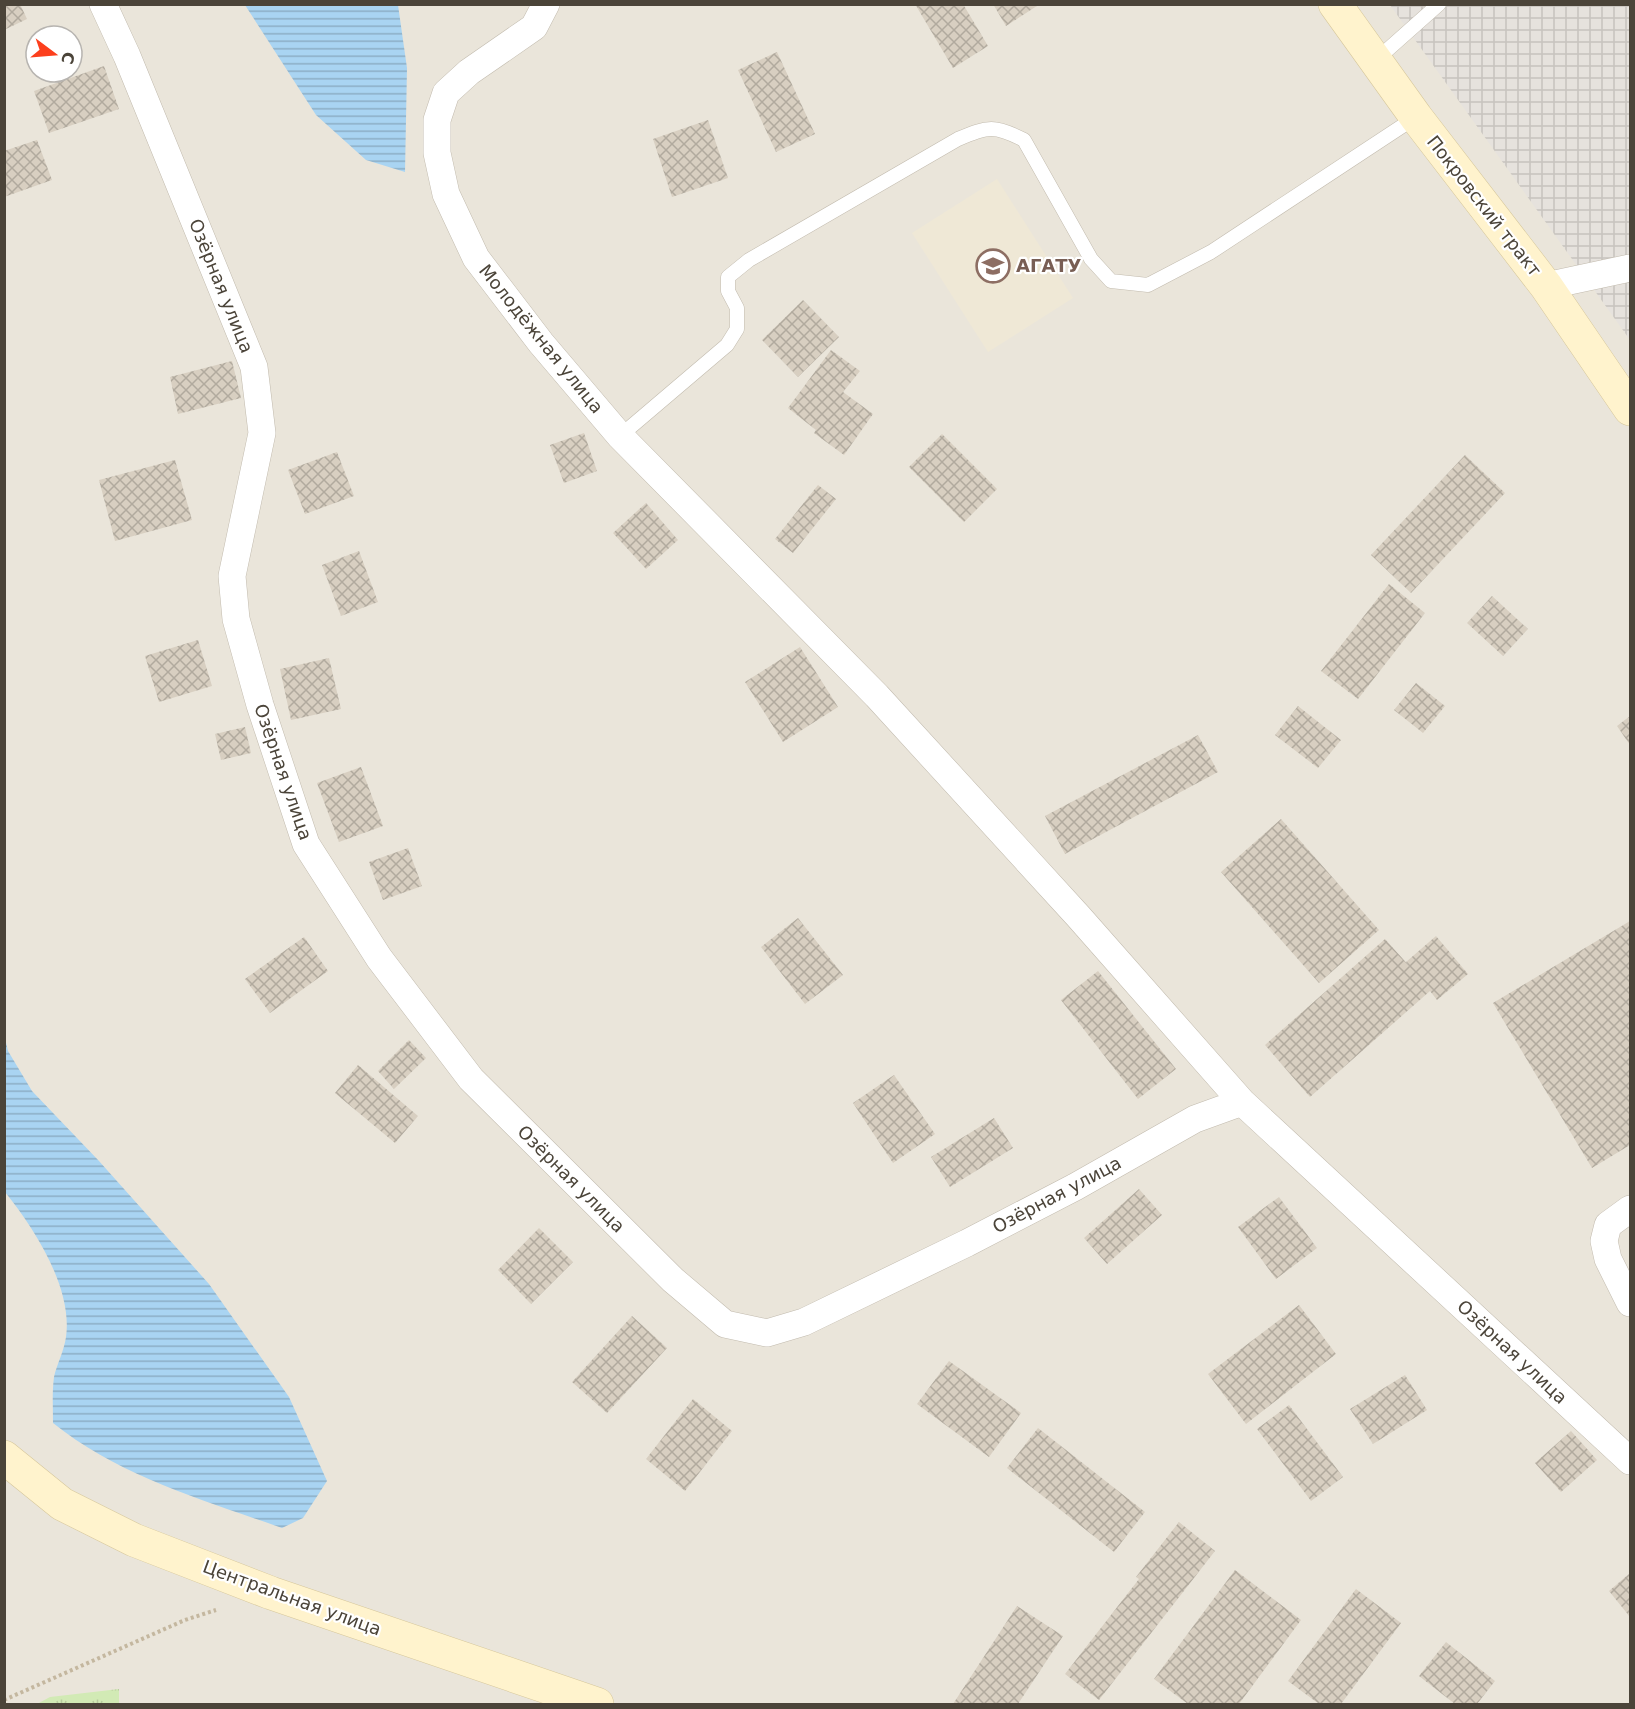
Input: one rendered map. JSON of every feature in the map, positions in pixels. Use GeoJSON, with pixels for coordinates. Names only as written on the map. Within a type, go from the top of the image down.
{"type":"FeatureCollection","features":[{"type":"Feature","properties":{"kind":"street","name":"Озёрная улица"},"geometry":{"type":"LineString","coordinates":[[103,4],[132,68],[254,367],[262,433],[232,576],[236,619],[260,705],[306,844],[379,958],[471,1079],[673,1280],[725,1324],[767,1333],[804,1322],[977,1238],[1075,1187],[1195,1119],[1242,1102],[1630,1461]]}},
{"type":"Feature","properties":{"kind":"street","name":"Молодёжная улица"},"geometry":{"type":"LineString","coordinates":[[546,4],[534,27],[469,72],[446,93],[437,120],[437,153],[446,194],[476,258],[541,344],[620,436],[877,696],[1078,916],[1242,1102]]}},
{"type":"Feature","properties":{"kind":"street","name":"Покровский тракт"},"geometry":{"type":"LineString","coordinates":[[1335,4],[1416,117],[1546,286],[1630,409]]}},
{"type":"Feature","properties":{"kind":"street"},"geometry":{"type":"LineString","coordinates":[[1546,286],[1630,268]]}},
{"type":"Feature","properties":{"kind":"street"},"geometry":{"type":"LineString","coordinates":[[1630,1209],[1608,1225],[1604,1241],[1608,1259],[1630,1303]]}},
{"type":"Feature","properties":{"kind":"street","name":"Центральная улица"},"geometry":{"type":"LineString","coordinates":[[4,1456],[62,1504],[134,1540],[271,1593],[597,1704]]}},
{"type":"Feature","properties":{"kind":"lane"},"geometry":{"type":"LineString","coordinates":[[1376,60],[1439,4]]}},
{"type":"Feature","properties":{"kind":"lane"},"geometry":{"type":"LineString","coordinates":[[620,436],[727,345],[737,329],[738,308],[728,291],[728,277],[749,260],[958,139],[983,128],[1005,130],[1024,140],[1091,259],[1111,281],[1148,285],[1211,252],[1416,117]]}},
{"type":"Feature","properties":{"kind":"path"},"geometry":{"type":"LineString","coordinates":[[4,1700],[185,1620],[218,1610]]}},
{"type":"Feature","properties":{"kind":"shaded area"},"geometry":{"type":"Polygon","coordinates":[[[5,5],[1630,5],[1630,1704],[5,1704],[5,5]]]}},
{"type":"Feature","properties":{"kind":"shaded area"},"geometry":{"type":"Polygon","coordinates":[[[1390,5],[1630,5],[1630,340],[1390,5]]]}},
{"type":"Feature","properties":{"kind":"shaded area","name":"АГАТУ"},"geometry":{"type":"Polygon","coordinates":[[[997,179],[1073,298],[988,352],[912,233],[997,179]]]}},
{"type":"Feature","properties":{"kind":"green space"},"geometry":{"type":"Polygon","coordinates":[[[119,1689],[119,1704],[37,1704],[50,1697],[119,1689]]]}},
{"type":"Feature","properties":{"kind":"water"},"geometry":{"type":"Polygon","coordinates":[[[245,5],[398,5],[407,68],[405,172],[366,160],[316,115],[245,5]]]}},
{"type":"Feature","properties":{"kind":"water"},"geometry":{"type":"Polygon","coordinates":[[[4,1034],[8,1051],[32,1091],[99,1161],[209,1284],[289,1397],[327,1481],[303,1518],[282,1528],[163,1485],[106,1458],[53,1423],[54,1377],[65,1342],[67,1318],[64,1299],[49,1260],[28,1223],[5,1192],[4,1034]]]}},
{"type":"Feature","properties":{"kind":"building"},"geometry":{"type":"Polygon","coordinates":[[[4,4],[20,4],[27,19],[4,30],[4,4]]]}},
{"type":"Feature","properties":{"kind":"building"},"geometry":{"type":"Polygon","coordinates":[[[915,4],[963,4],[988,46],[953,68],[915,4]]]}},
{"type":"Feature","properties":{"kind":"building"},"geometry":{"type":"Polygon","coordinates":[[[993,4],[1040,4],[1006,26],[993,4]]]}},
{"type":"Feature","properties":{"kind":"building"},"geometry":{"type":"Polygon","coordinates":[[[777,52],[815,134],[776,152],[738,70],[777,52]]]}},
{"type":"Feature","properties":{"kind":"building"},"geometry":{"type":"Polygon","coordinates":[[[104,66],[119,109],[49,133],[34,91],[54,84],[84,84],[84,73],[104,66]]]}},
{"type":"Feature","properties":{"kind":"building"},"geometry":{"type":"Polygon","coordinates":[[[708,120],[728,178],[672,197],[653,139],[708,120]]]}},
{"type":"Feature","properties":{"kind":"building"},"geometry":{"type":"Polygon","coordinates":[[[37,140],[52,180],[4,197],[4,151],[37,140]]]}},
{"type":"Feature","properties":{"kind":"building"},"geometry":{"type":"Polygon","coordinates":[[[803,300],[839,337],[798,377],[762,340],[803,300]]]}},
{"type":"Feature","properties":{"kind":"building"},"geometry":{"type":"Polygon","coordinates":[[[831,350],[860,371],[843,392],[873,414],[844,455],[814,433],[816,430],[788,408],[831,350]]]}},
{"type":"Feature","properties":{"kind":"building"},"geometry":{"type":"Polygon","coordinates":[[[232,361],[241,398],[178,414],[170,377],[232,361]]]}},
{"type":"Feature","properties":{"kind":"building"},"geometry":{"type":"Polygon","coordinates":[[[584,433],[597,471],[564,483],[550,445],[584,433]]]}},
{"type":"Feature","properties":{"kind":"building"},"geometry":{"type":"Polygon","coordinates":[[[942,434],[997,489],[964,522],[909,467],[942,434]]]}},
{"type":"Feature","properties":{"kind":"building"},"geometry":{"type":"Polygon","coordinates":[[[337,452],[354,496],[305,514],[288,470],[337,452]]]}},
{"type":"Feature","properties":{"kind":"building"},"geometry":{"type":"Polygon","coordinates":[[[1465,455],[1505,493],[1411,593],[1371,555],[1465,455]]]}},
{"type":"Feature","properties":{"kind":"building"},"geometry":{"type":"Polygon","coordinates":[[[175,460],[192,520],[115,541],[99,480],[175,460]]]}},
{"type":"Feature","properties":{"kind":"building"},"geometry":{"type":"Polygon","coordinates":[[[818,485],[836,499],[793,553],[775,539],[818,485]]]}},
{"type":"Feature","properties":{"kind":"building"},"geometry":{"type":"Polygon","coordinates":[[[646,503],[678,540],[646,569],[613,533],[646,503]]]}},
{"type":"Feature","properties":{"kind":"building"},"geometry":{"type":"Polygon","coordinates":[[[359,551],[378,602],[341,616],[322,565],[359,551]]]}},
{"type":"Feature","properties":{"kind":"building"},"geometry":{"type":"Polygon","coordinates":[[[1389,584],[1425,613],[1358,699],[1321,671],[1389,584]]]}},
{"type":"Feature","properties":{"kind":"building"},"geometry":{"type":"Polygon","coordinates":[[[1492,596],[1528,629],[1503,656],[1467,623],[1492,596]]]}},
{"type":"Feature","properties":{"kind":"building"},"geometry":{"type":"Polygon","coordinates":[[[198,640],[212,686],[159,702],[145,656],[198,640]]]}},
{"type":"Feature","properties":{"kind":"building"},"geometry":{"type":"Polygon","coordinates":[[[800,647],[838,707],[783,742],[745,682],[800,647]]]}},
{"type":"Feature","properties":{"kind":"building"},"geometry":{"type":"Polygon","coordinates":[[[329,658],[341,709],[291,720],[280,669],[329,658]]]}},
{"type":"Feature","properties":{"kind":"building"},"geometry":{"type":"Polygon","coordinates":[[[1416,683],[1445,706],[1423,733],[1394,710],[1416,683]]]}},
{"type":"Feature","properties":{"kind":"building"},"geometry":{"type":"Polygon","coordinates":[[[1298,706],[1341,740],[1318,768],[1275,735],[1298,706]]]}},
{"type":"Feature","properties":{"kind":"building"},"geometry":{"type":"Polygon","coordinates":[[[1630,716],[1630,745],[1617,726],[1630,716]]]}},
{"type":"Feature","properties":{"kind":"building"},"geometry":{"type":"Polygon","coordinates":[[[245,727],[251,753],[221,760],[215,734],[245,727]]]}},
{"type":"Feature","properties":{"kind":"building"},"geometry":{"type":"Polygon","coordinates":[[[1198,735],[1218,772],[1065,854],[1045,816],[1198,735]]]}},
{"type":"Feature","properties":{"kind":"building"},"geometry":{"type":"Polygon","coordinates":[[[361,767],[383,826],[339,842],[317,783],[361,767]]]}},
{"type":"Feature","properties":{"kind":"building"},"geometry":{"type":"Polygon","coordinates":[[[1281,819],[1379,930],[1319,983],[1221,872],[1281,819]]]}},
{"type":"Feature","properties":{"kind":"building"},"geometry":{"type":"Polygon","coordinates":[[[408,848],[422,886],[383,900],[369,862],[408,848]]]}},
{"type":"Feature","properties":{"kind":"building"},"geometry":{"type":"Polygon","coordinates":[[[798,918],[843,975],[805,1004],[761,947],[798,918]]]}},
{"type":"Feature","properties":{"kind":"building"},"geometry":{"type":"Polygon","coordinates":[[[1630,921],[1630,1145],[1592,1168],[1493,1003],[1630,921]]]}},
{"type":"Feature","properties":{"kind":"building"},"geometry":{"type":"Polygon","coordinates":[[[1436,936],[1468,974],[1437,1000],[1430,991],[1310,1097],[1265,1045],[1385,939],[1411,968],[1406,962],[1436,936]]]}},
{"type":"Feature","properties":{"kind":"building"},"geometry":{"type":"Polygon","coordinates":[[[304,937],[328,971],[270,1013],[245,979],[304,937]]]}},
{"type":"Feature","properties":{"kind":"building"},"geometry":{"type":"Polygon","coordinates":[[[1098,971],[1176,1069],[1138,1099],[1061,1000],[1098,971]]]}},
{"type":"Feature","properties":{"kind":"building"},"geometry":{"type":"Polygon","coordinates":[[[409,1040],[426,1058],[394,1089],[378,1071],[409,1040]]]}},
{"type":"Feature","properties":{"kind":"building"},"geometry":{"type":"Polygon","coordinates":[[[358,1065],[418,1116],[395,1143],[335,1093],[358,1065]]]}},
{"type":"Feature","properties":{"kind":"building"},"geometry":{"type":"Polygon","coordinates":[[[894,1075],[935,1134],[893,1163],[853,1103],[894,1075]]]}},
{"type":"Feature","properties":{"kind":"building"},"geometry":{"type":"Polygon","coordinates":[[[994,1118],[1013,1148],[950,1187],[931,1157],[994,1118]]]}},
{"type":"Feature","properties":{"kind":"building"},"geometry":{"type":"Polygon","coordinates":[[[1139,1189],[1162,1215],[1107,1264],[1084,1238],[1139,1189]]]}},
{"type":"Feature","properties":{"kind":"building"},"geometry":{"type":"Polygon","coordinates":[[[1279,1197],[1317,1248],[1276,1279],[1238,1227],[1279,1197]]]}},
{"type":"Feature","properties":{"kind":"building"},"geometry":{"type":"Polygon","coordinates":[[[539,1228],[573,1262],[531,1304],[498,1270],[539,1228]]]}},
{"type":"Feature","properties":{"kind":"building"},"geometry":{"type":"Polygon","coordinates":[[[1299,1305],[1336,1354],[1246,1424],[1208,1374],[1299,1305]]]}},
{"type":"Feature","properties":{"kind":"building"},"geometry":{"type":"Polygon","coordinates":[[[632,1316],[667,1348],[607,1413],[572,1382],[632,1316]]]}},
{"type":"Feature","properties":{"kind":"building"},"geometry":{"type":"Polygon","coordinates":[[[949,1361],[1021,1413],[989,1457],[917,1404],[949,1361]]]}},
{"type":"Feature","properties":{"kind":"building"},"geometry":{"type":"Polygon","coordinates":[[[1405,1375],[1427,1410],[1373,1444],[1350,1409],[1405,1375]]]}},
{"type":"Feature","properties":{"kind":"building"},"geometry":{"type":"Polygon","coordinates":[[[693,1399],[732,1431],[685,1491],[646,1459],[693,1399]]]}},
{"type":"Feature","properties":{"kind":"building"},"geometry":{"type":"Polygon","coordinates":[[[1289,1405],[1343,1477],[1311,1501],[1257,1429],[1289,1405]]]}},
{"type":"Feature","properties":{"kind":"building"},"geometry":{"type":"Polygon","coordinates":[[[1038,1428],[1145,1512],[1114,1552],[1007,1468],[1038,1428]]]}},
{"type":"Feature","properties":{"kind":"building"},"geometry":{"type":"Polygon","coordinates":[[[1571,1431],[1597,1460],[1561,1492],[1535,1463],[1571,1431]]]}},
{"type":"Feature","properties":{"kind":"building"},"geometry":{"type":"Polygon","coordinates":[[[1179,1522],[1215,1551],[1099,1700],[1065,1674],[1139,1579],[1136,1577],[1179,1522]]]}},
{"type":"Feature","properties":{"kind":"building"},"geometry":{"type":"Polygon","coordinates":[[[1235,1570],[1301,1620],[1239,1704],[1188,1704],[1154,1679],[1235,1570]]]}},
{"type":"Feature","properties":{"kind":"building"},"geometry":{"type":"Polygon","coordinates":[[[1630,1573],[1630,1617],[1609,1591],[1630,1573]]]}},
{"type":"Feature","properties":{"kind":"building"},"geometry":{"type":"Polygon","coordinates":[[[1356,1589],[1401,1623],[1341,1704],[1319,1704],[1288,1681],[1356,1589]]]}},
{"type":"Feature","properties":{"kind":"building"},"geometry":{"type":"Polygon","coordinates":[[[1017,1606],[1063,1636],[1018,1704],[953,1704],[1017,1606]]]}},
{"type":"Feature","properties":{"kind":"building"},"geometry":{"type":"Polygon","coordinates":[[[1446,1642],[1495,1681],[1477,1704],[1455,1704],[1419,1676],[1446,1642]]]}},
{"type":"Feature","properties":{"kind":"place","name":"АГАТУ"},"geometry":{"type":"Point","coordinates":[993,266]}}]}
